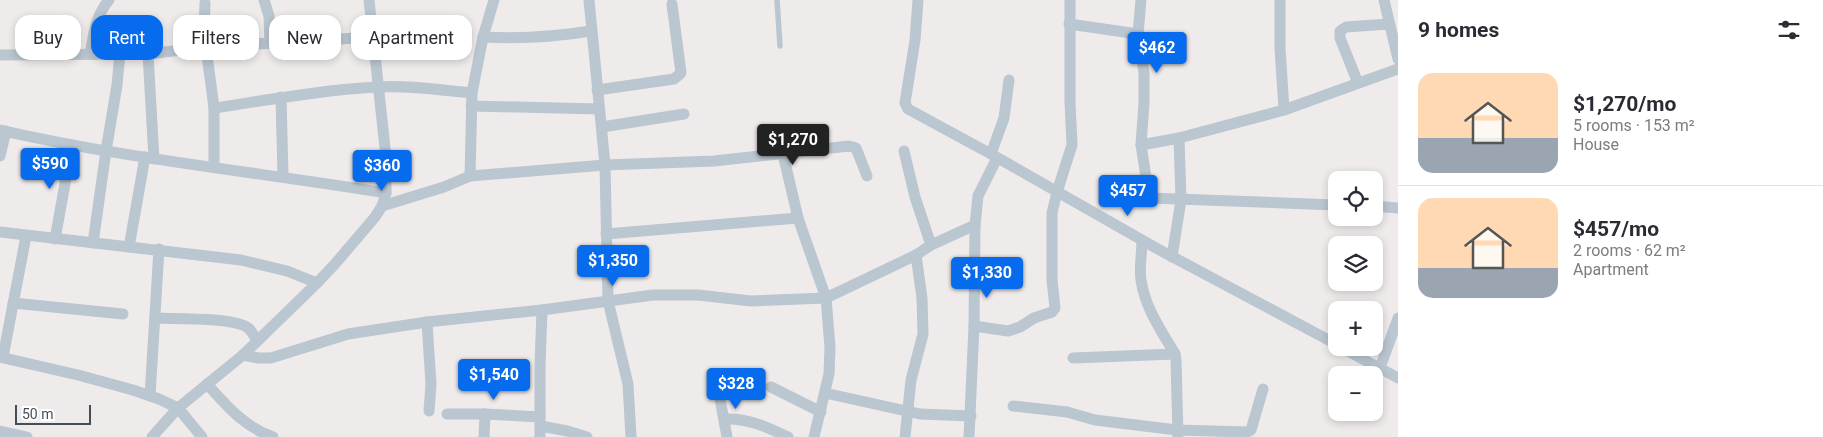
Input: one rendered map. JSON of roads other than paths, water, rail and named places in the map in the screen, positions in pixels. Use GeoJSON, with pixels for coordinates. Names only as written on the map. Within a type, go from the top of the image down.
{"type":"FeatureCollection","features":[{"type":"Feature","properties":{"kind":"street"},"geometry":{"type":"LineString","coordinates":[[0,55],[90,54],[96,24],[101,10],[109,0]]}},
{"type":"Feature","properties":{"kind":"street"},"geometry":{"type":"LineString","coordinates":[[264,0],[269,16]]}},
{"type":"Feature","properties":{"kind":"street"},"geometry":{"type":"LineString","coordinates":[[369,0],[371,15]]}},
{"type":"Feature","properties":{"kind":"street"},"geometry":{"type":"LineString","coordinates":[[470,176],[472,93],[483,36],[494,0]]}},
{"type":"Feature","properties":{"kind":"street"},"geometry":{"type":"LineString","coordinates":[[589,0],[605,165],[608,301],[628,384],[631,437]]}},
{"type":"Feature","properties":{"kind":"street"},"geometry":{"type":"LineString","coordinates":[[918,0],[906,107],[1172,257],[1328,340]]}},
{"type":"Feature","properties":{"kind":"street"},"geometry":{"type":"LineString","coordinates":[[974,326],[1008,331],[1054,310],[1052,213],[1072,145],[1070,0]]}},
{"type":"Feature","properties":{"kind":"street"},"geometry":{"type":"LineString","coordinates":[[1141,0],[1138,34],[1144,73],[1142,145],[1149,196],[1151,198],[1181,200],[1328,205]]}},
{"type":"Feature","properties":{"kind":"street"},"geometry":{"type":"LineString","coordinates":[[1280,0],[1280,48],[1284,110]]}},
{"type":"Feature","properties":{"kind":"street"},"geometry":{"type":"LineString","coordinates":[[1384,0],[1398,59]]}},
{"type":"Feature","properties":{"kind":"street"},"geometry":{"type":"LineString","coordinates":[[204,3],[205,15]]}},
{"type":"Feature","properties":{"kind":"street"},"geometry":{"type":"LineString","coordinates":[[598,90],[674,80],[678,77],[681,73],[672,4]]}},
{"type":"Feature","properties":{"kind":"street"},"geometry":{"type":"LineString","coordinates":[[1069,24],[1138,34]]}},
{"type":"Feature","properties":{"kind":"street"},"geometry":{"type":"LineString","coordinates":[[1358,83],[1340,38],[1340,31],[1346,27],[1389,24]]}},
{"type":"Feature","properties":{"kind":"street"},"geometry":{"type":"LineString","coordinates":[[483,36],[543,38],[591,32]]}},
{"type":"Feature","properties":{"kind":"street"},"geometry":{"type":"LineString","coordinates":[[93,243],[119,60]]}},
{"type":"Feature","properties":{"kind":"street"},"geometry":{"type":"LineString","coordinates":[[129,247],[150,158],[148,60]]}},
{"type":"Feature","properties":{"kind":"street"},"geometry":{"type":"LineString","coordinates":[[208,60],[214,108],[214,166]]}},
{"type":"Feature","properties":{"kind":"street"},"geometry":{"type":"LineString","coordinates":[[152,437],[178,408],[243,355],[317,283],[336,264],[375,218],[382,206],[386,193],[386,157],[375,60]]}},
{"type":"Feature","properties":{"kind":"street"},"geometry":{"type":"LineString","coordinates":[[1142,145],[1179,138],[1284,110],[1398,69]]}},
{"type":"Feature","properties":{"kind":"street"},"geometry":{"type":"LineString","coordinates":[[969,437],[972,337],[974,326],[975,225],[978,196],[994,156],[1004,118],[1009,80]]}},
{"type":"Feature","properties":{"kind":"street"},"geometry":{"type":"LineString","coordinates":[[214,108],[378,87],[414,87],[472,93]]}},
{"type":"Feature","properties":{"kind":"street"},"geometry":{"type":"LineString","coordinates":[[281,98],[283,176]]}},
{"type":"Feature","properties":{"kind":"street"},"geometry":{"type":"LineString","coordinates":[[471,106],[599,109]]}},
{"type":"Feature","properties":{"kind":"street"},"geometry":{"type":"LineString","coordinates":[[602,127],[684,114]]}},
{"type":"Feature","properties":{"kind":"street"},"geometry":{"type":"LineString","coordinates":[[0,156],[3,131],[106,151],[283,176],[386,193]]}},
{"type":"Feature","properties":{"kind":"street"},"geometry":{"type":"LineString","coordinates":[[1172,257],[1181,200],[1179,138]]}},
{"type":"Feature","properties":{"kind":"street"},"geometry":{"type":"LineString","coordinates":[[55,239],[72,145]]}},
{"type":"Feature","properties":{"kind":"street"},"geometry":{"type":"LineString","coordinates":[[382,206],[470,176],[605,165],[714,161],[852,147],[856,148],[867,176]]}},
{"type":"Feature","properties":{"kind":"street"},"geometry":{"type":"LineString","coordinates":[[904,151],[915,197],[931,245]]}},
{"type":"Feature","properties":{"kind":"street"},"geometry":{"type":"LineString","coordinates":[[783,154],[798,218],[826,298],[830,361],[825,393],[814,437]]}},
{"type":"Feature","properties":{"kind":"street"},"geometry":{"type":"LineString","coordinates":[[1383,207],[1398,208]]}},
{"type":"Feature","properties":{"kind":"street"},"geometry":{"type":"LineString","coordinates":[[606,234],[798,218]]}},
{"type":"Feature","properties":{"kind":"street"},"geometry":{"type":"LineString","coordinates":[[243,355],[271,358],[348,334],[426,322],[542,310],[653,295],[698,295],[751,301],[826,298],[975,225]]}},
{"type":"Feature","properties":{"kind":"street"},"geometry":{"type":"LineString","coordinates":[[0,232],[159,249],[240,260],[287,271],[317,283]]}},
{"type":"Feature","properties":{"kind":"street"},"geometry":{"type":"LineString","coordinates":[[26,236],[2,357],[78,375],[150,396],[178,408],[202,437]]}},
{"type":"Feature","properties":{"kind":"street"},"geometry":{"type":"LineString","coordinates":[[1142,240],[1140,278],[1145,298],[1152,315],[1175,354],[1177,434]]}},
{"type":"Feature","properties":{"kind":"street"},"geometry":{"type":"LineString","coordinates":[[150,396],[159,249]]}},
{"type":"Feature","properties":{"kind":"street"},"geometry":{"type":"LineString","coordinates":[[905,437],[911,380],[923,334],[922,298],[916,255]]}},
{"type":"Feature","properties":{"kind":"street"},"geometry":{"type":"LineString","coordinates":[[14,303],[123,314]]}},
{"type":"Feature","properties":{"kind":"street"},"geometry":{"type":"LineString","coordinates":[[540,427],[542,310]]}},
{"type":"Feature","properties":{"kind":"street"},"geometry":{"type":"LineString","coordinates":[[155,318],[196,319],[241,324],[248,328],[257,340]]}},
{"type":"Feature","properties":{"kind":"street"},"geometry":{"type":"LineString","coordinates":[[1381,366],[1398,318]]}},
{"type":"Feature","properties":{"kind":"street"},"geometry":{"type":"LineString","coordinates":[[426,322],[431,384],[429,411]]}},
{"type":"Feature","properties":{"kind":"street"},"geometry":{"type":"LineString","coordinates":[[1073,358],[1175,354]]}},
{"type":"Feature","properties":{"kind":"street"},"geometry":{"type":"LineString","coordinates":[[1357,356],[1376,366]]}},
{"type":"Feature","properties":{"kind":"street"},"geometry":{"type":"LineString","coordinates":[[1383,370],[1398,378]]}},
{"type":"Feature","properties":{"kind":"street"},"geometry":{"type":"LineString","coordinates":[[207,384],[247,424],[255,430],[273,437]]}},
{"type":"Feature","properties":{"kind":"street"},"geometry":{"type":"LineString","coordinates":[[771,387],[821,412]]}},
{"type":"Feature","properties":{"kind":"street"},"geometry":{"type":"LineString","coordinates":[[718,388],[727,437]]}},
{"type":"Feature","properties":{"kind":"street"},"geometry":{"type":"LineString","coordinates":[[1013,406],[1068,412],[1095,420],[1177,434],[1247,432],[1251,430],[1263,389]]}},
{"type":"Feature","properties":{"kind":"street"},"geometry":{"type":"LineString","coordinates":[[825,393],[926,415],[971,416]]}},
{"type":"Feature","properties":{"kind":"street"},"geometry":{"type":"LineString","coordinates":[[447,414],[485,414],[587,437]]}},
{"type":"Feature","properties":{"kind":"street"},"geometry":{"type":"LineString","coordinates":[[484,437],[485,414]]}},
{"type":"Feature","properties":{"kind":"street"},"geometry":{"type":"LineString","coordinates":[[724,419],[739,418],[752,421],[788,437]]}},
{"type":"Feature","properties":{"kind":"street"},"geometry":{"type":"LineString","coordinates":[[0,431],[28,437]]}},
{"type":"Feature","properties":{"kind":"lane"},"geometry":{"type":"LineString","coordinates":[[776,0],[780,46]]}}]}
